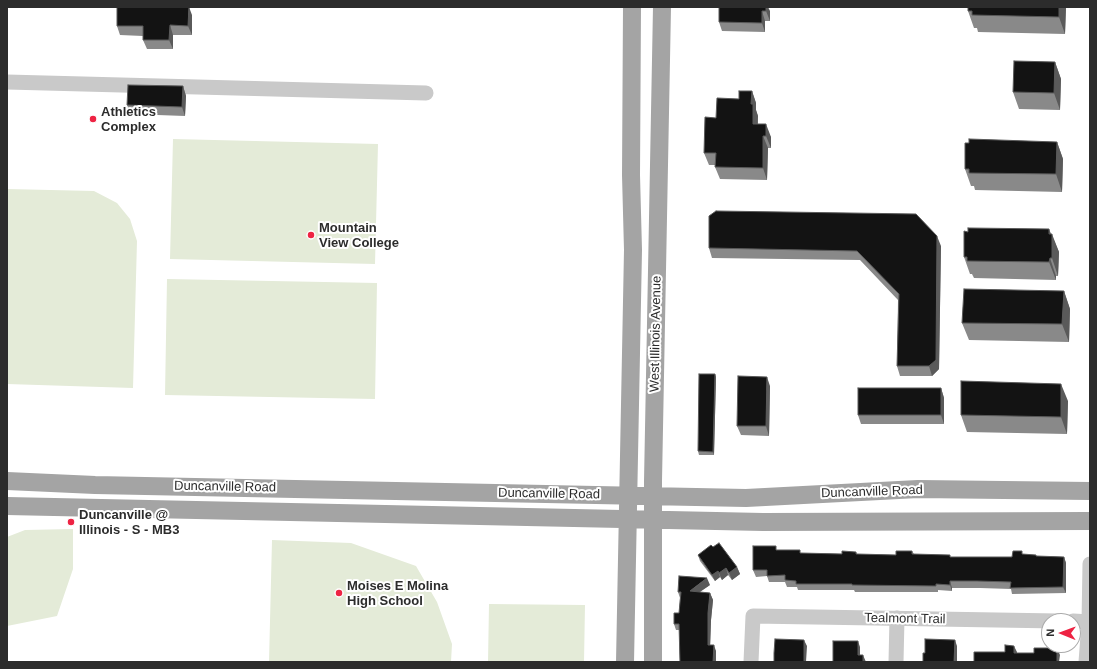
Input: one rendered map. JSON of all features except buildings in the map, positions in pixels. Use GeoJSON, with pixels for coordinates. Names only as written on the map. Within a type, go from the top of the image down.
{"type":"FeatureCollection","features":[{"type":"Feature","properties":{"kind":"main road","name":"West Illinois Avenue"},"geometry":{"type":"LineString","coordinates":[[625,662],[633,250],[631,175],[632,7]]}},
{"type":"Feature","properties":{"kind":"main road","name":"West Illinois Avenue"},"geometry":{"type":"LineString","coordinates":[[653,662],[652,521],[662,7]]}},
{"type":"Feature","properties":{"kind":"main road"},"geometry":{"type":"LineString","coordinates":[[631,38],[661,38]]}},
{"type":"Feature","properties":{"kind":"main road"},"geometry":{"type":"LineString","coordinates":[[633,250],[658,250]]}},
{"type":"Feature","properties":{"kind":"main road","name":"Duncanville Road"},"geometry":{"type":"LineString","coordinates":[[7,481],[95,485],[746,498],[918,489],[1090,491]]}},
{"type":"Feature","properties":{"kind":"main road","name":"Duncanville Road"},"geometry":{"type":"LineString","coordinates":[[7,506],[652,521],[1090,521]]}},
{"type":"Feature","properties":{"kind":"street"},"geometry":{"type":"LineString","coordinates":[[7,82],[426,93]]}},
{"type":"Feature","properties":{"kind":"street"},"geometry":{"type":"LineString","coordinates":[[1086,662],[1090,622],[1090,564]]}},
{"type":"Feature","properties":{"kind":"street","name":"Tealmont Trail"},"geometry":{"type":"LineString","coordinates":[[752,662],[753,616],[1041,621]]}},
{"type":"Feature","properties":{"kind":"street"},"geometry":{"type":"LineString","coordinates":[[896,662],[897,618]]}},
{"type":"Feature","properties":{"kind":"green space"},"geometry":{"type":"Polygon","coordinates":[[[173,139],[378,144],[375,264],[170,259],[173,139]]]}},
{"type":"Feature","properties":{"kind":"green space"},"geometry":{"type":"Polygon","coordinates":[[[7,189],[94,191],[117,203],[130,219],[137,241],[133,388],[7,384],[7,189]]]}},
{"type":"Feature","properties":{"kind":"green space"},"geometry":{"type":"Polygon","coordinates":[[[167,279],[377,283],[375,399],[165,395],[167,279]]]}},
{"type":"Feature","properties":{"kind":"green space"},"geometry":{"type":"Polygon","coordinates":[[[73,529],[73,569],[57,616],[7,626],[7,537],[25,530],[73,529]]]}},
{"type":"Feature","properties":{"kind":"green space"},"geometry":{"type":"Polygon","coordinates":[[[272,540],[351,543],[416,566],[437,602],[452,644],[451,662],[269,662],[272,540]]]}},
{"type":"Feature","properties":{"kind":"green space"},"geometry":{"type":"Polygon","coordinates":[[[489,604],[585,605],[584,662],[488,662],[489,604]]]}},
{"type":"Feature","properties":{"kind":"place","name":"Athletics Complex"},"geometry":{"type":"Point","coordinates":[93,119]}},
{"type":"Feature","properties":{"kind":"place","name":"Mountain View College"},"geometry":{"type":"Point","coordinates":[311,235]}},
{"type":"Feature","properties":{"kind":"place","name":"Duncanville @ Illinois - S - MB3"},"geometry":{"type":"Point","coordinates":[71,522]}},
{"type":"Feature","properties":{"kind":"place","name":"Moises E Molina High School"},"geometry":{"type":"Point","coordinates":[339,593]}}]}
